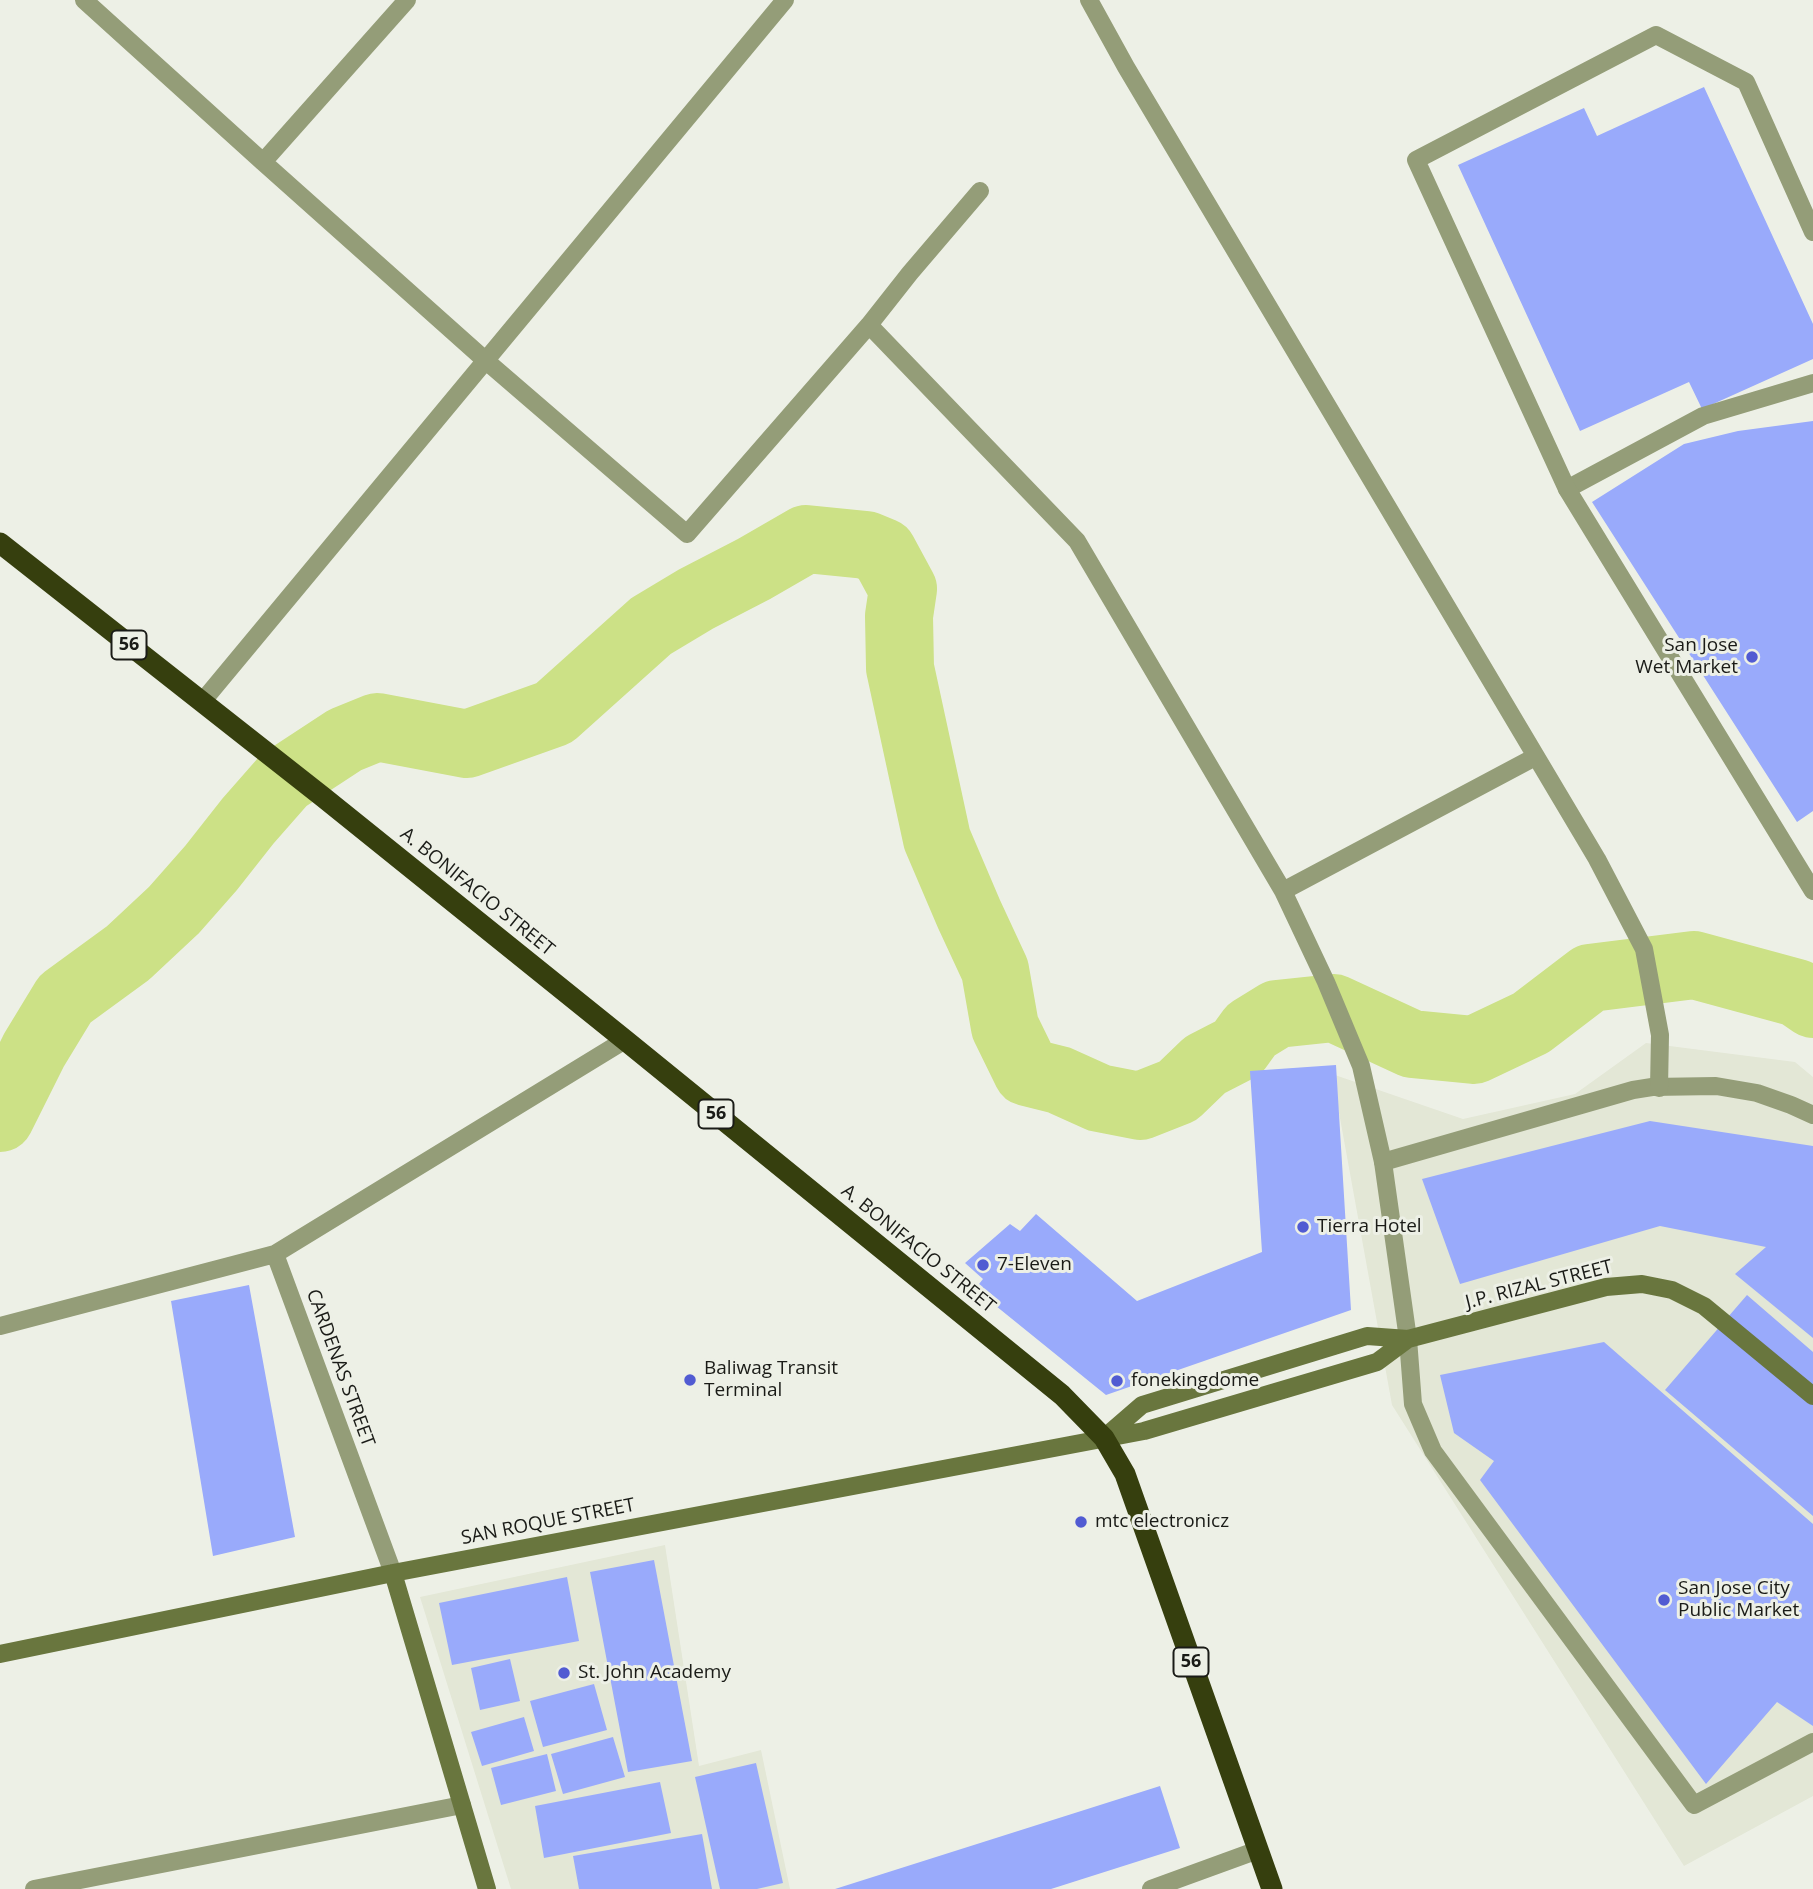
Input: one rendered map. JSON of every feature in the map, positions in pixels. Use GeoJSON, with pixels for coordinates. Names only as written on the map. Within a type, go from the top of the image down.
{"type":"FeatureCollection","features":[{"type":"Feature","properties":{"kind":"highway","name":"56"},"geometry":{"type":"LineString","coordinates":[[0,543],[202,702]]}},
{"type":"Feature","properties":{"kind":"highway","name":"A. BONIFACIO STREET"},"geometry":{"type":"LineString","coordinates":[[202,702],[625,1040],[1062,1395],[1104,1437],[1125,1474],[1272,1889]]}},
{"type":"Feature","properties":{"kind":"street"},"geometry":{"type":"LineString","coordinates":[[84,0],[485,360],[687,534],[869,325],[980,191]]}},
{"type":"Feature","properties":{"kind":"street"},"geometry":{"type":"LineString","coordinates":[[263,162],[407,0]]}},
{"type":"Feature","properties":{"kind":"street"},"geometry":{"type":"LineString","coordinates":[[202,702],[785,0]]}},
{"type":"Feature","properties":{"kind":"street"},"geometry":{"type":"LineString","coordinates":[[1089,0],[1140,91],[1597,859],[1644,949],[1658,1021],[1660,1088]]}},
{"type":"Feature","properties":{"kind":"street"},"geometry":{"type":"LineString","coordinates":[[1813,232],[1746,82],[1656,34],[1416,160],[1566,489],[1813,891]]}},
{"type":"Feature","properties":{"kind":"street"},"geometry":{"type":"LineString","coordinates":[[869,325],[1077,541],[1283,891],[1362,1066],[1383,1162],[1408,1339],[1413,1404],[1433,1451],[1694,1805],[1813,1742]]}},
{"type":"Feature","properties":{"kind":"street"},"geometry":{"type":"LineString","coordinates":[[1566,489],[1703,416],[1813,383]]}},
{"type":"Feature","properties":{"kind":"street"},"geometry":{"type":"LineString","coordinates":[[1283,891],[1535,757]]}},
{"type":"Feature","properties":{"kind":"street"},"geometry":{"type":"LineString","coordinates":[[0,1326],[275,1254],[625,1040]]}},
{"type":"Feature","properties":{"kind":"street"},"geometry":{"type":"LineString","coordinates":[[1383,1162],[1651,1087],[1716,1086],[1757,1093],[1813,1115]]}},
{"type":"Feature","properties":{"kind":"street","name":"CARDENAS STREET"},"geometry":{"type":"LineString","coordinates":[[275,1254],[393,1573],[487,1889]]}},
{"type":"Feature","properties":{"kind":"street","name":"J.P. RIZAL STREET"},"geometry":{"type":"LineString","coordinates":[[1104,1437],[1142,1405],[1367,1336],[1408,1339],[1606,1287],[1642,1284],[1672,1290],[1704,1306],[1813,1396]]}},
{"type":"Feature","properties":{"kind":"street","name":"J.P. RIZAL STREET"},"geometry":{"type":"LineString","coordinates":[[1104,1437],[1144,1432],[1377,1362],[1408,1339]]}},
{"type":"Feature","properties":{"kind":"street","name":"SAN ROQUE STREET"},"geometry":{"type":"LineString","coordinates":[[0,1654],[393,1573],[1104,1437]]}},
{"type":"Feature","properties":{"kind":"street"},"geometry":{"type":"LineString","coordinates":[[34,1889],[462,1805]]}},
{"type":"Feature","properties":{"kind":"street"},"geometry":{"type":"LineString","coordinates":[[1151,1889],[1258,1850]]}},
{"type":"Feature","properties":{"kind":"shaded area","name":"San Jose City Public Market"},"geometry":{"type":"Polygon","coordinates":[[[1646,1043],[1795,1062],[1813,1077],[1813,1796],[1684,1866],[1392,1405],[1332,1074],[1463,1119],[1575,1094],[1646,1043]]]}},
{"type":"Feature","properties":{"kind":"shaded area","name":"St. John Academy"},"geometry":{"type":"Polygon","coordinates":[[[665,1545],[699,1766],[761,1750],[790,1889],[511,1889],[420,1597],[665,1545]]]}},
{"type":"Feature","properties":{"kind":"building"},"geometry":{"type":"Polygon","coordinates":[[[1704,87],[1813,324],[1813,359],[1702,409],[1689,382],[1580,431],[1458,165],[1584,108],[1597,136],[1704,87]]]}},
{"type":"Feature","properties":{"kind":"building","name":"San Jose Wet Market"},"geometry":{"type":"Polygon","coordinates":[[[1813,421],[1813,811],[1797,822],[1592,502],[1684,444],[1738,431],[1813,421]]]}},
{"type":"Feature","properties":{"kind":"building","name":"Tierra Hotel"},"geometry":{"type":"Polygon","coordinates":[[[1336,1065],[1351,1310],[1106,1395],[975,1289],[983,1279],[965,1263],[1010,1224],[1020,1231],[1036,1214],[1137,1301],[1262,1252],[1250,1071],[1336,1065]]]}},
{"type":"Feature","properties":{"kind":"building"},"geometry":{"type":"Polygon","coordinates":[[[1650,1121],[1813,1146],[1813,1338],[1735,1274],[1766,1247],[1660,1226],[1460,1284],[1422,1179],[1650,1121]]]}},
{"type":"Feature","properties":{"kind":"building"},"geometry":{"type":"Polygon","coordinates":[[[249,1285],[295,1537],[213,1556],[171,1301],[249,1285]]]}},
{"type":"Feature","properties":{"kind":"building"},"geometry":{"type":"Polygon","coordinates":[[[1747,1295],[1813,1352],[1813,1516],[1665,1390],[1747,1295]]]}},
{"type":"Feature","properties":{"kind":"building"},"geometry":{"type":"Polygon","coordinates":[[[1604,1342],[1813,1524],[1813,1726],[1777,1702],[1706,1784],[1480,1480],[1494,1461],[1454,1433],[1440,1375],[1604,1342]]]}},
{"type":"Feature","properties":{"kind":"building"},"geometry":{"type":"Polygon","coordinates":[[[654,1560],[692,1761],[628,1772],[590,1572],[654,1560]]]}},
{"type":"Feature","properties":{"kind":"building"},"geometry":{"type":"Polygon","coordinates":[[[567,1577],[579,1641],[452,1665],[439,1603],[567,1577]]]}},
{"type":"Feature","properties":{"kind":"building"},"geometry":{"type":"Polygon","coordinates":[[[510,1659],[520,1701],[480,1710],[471,1668],[510,1659]]]}},
{"type":"Feature","properties":{"kind":"building"},"geometry":{"type":"Polygon","coordinates":[[[594,1684],[607,1730],[543,1747],[530,1701],[594,1684]]]}},
{"type":"Feature","properties":{"kind":"building"},"geometry":{"type":"Polygon","coordinates":[[[524,1717],[534,1751],[482,1766],[471,1732],[524,1717]]]}},
{"type":"Feature","properties":{"kind":"building"},"geometry":{"type":"Polygon","coordinates":[[[613,1737],[625,1777],[563,1794],[551,1754],[613,1737]]]}},
{"type":"Feature","properties":{"kind":"building"},"geometry":{"type":"Polygon","coordinates":[[[547,1754],[556,1791],[501,1805],[491,1768],[547,1754]]]}},
{"type":"Feature","properties":{"kind":"building"},"geometry":{"type":"Polygon","coordinates":[[[756,1763],[783,1883],[757,1889],[720,1889],[695,1777],[756,1763]]]}},
{"type":"Feature","properties":{"kind":"building"},"geometry":{"type":"Polygon","coordinates":[[[660,1782],[671,1833],[544,1858],[535,1806],[660,1782]]]}},
{"type":"Feature","properties":{"kind":"building"},"geometry":{"type":"Polygon","coordinates":[[[1160,1786],[1180,1848],[1051,1889],[835,1889],[1160,1786]]]}},
{"type":"Feature","properties":{"kind":"building"},"geometry":{"type":"Polygon","coordinates":[[[702,1834],[712,1889],[579,1889],[573,1856],[702,1834]]]}},
{"type":"Feature","properties":{"kind":"waterway"},"geometry":{"type":"LineString","coordinates":[[0,1118],[34,1050],[65,999],[128,953],[174,910],[284,780],[345,740],[377,727],[467,744],[554,713],[651,626],[806,539],[866,545],[883,552],[903,589],[899,616],[900,668],[937,839],[995,970],[1005,1027],[1027,1072],[1059,1080],[1099,1098],[1140,1106],[1178,1091],[1205,1065],[1238,1048],[1251,1030],[1277,1014],[1334,1008],[1412,1044],[1474,1050],[1531,1023],[1590,978],[1694,965],[1797,993],[1813,1004]]}},
{"type":"Feature","properties":{"kind":"place","name":"San Jose Wet Market"},"geometry":{"type":"Point","coordinates":[1752,657]}},
{"type":"Feature","properties":{"kind":"place","name":"Tierra Hotel"},"geometry":{"type":"Point","coordinates":[1303,1227]}},
{"type":"Feature","properties":{"kind":"place","name":"7-Eleven"},"geometry":{"type":"Point","coordinates":[983,1265]}},
{"type":"Feature","properties":{"kind":"place","name":"Baliwag Transit Terminal"},"geometry":{"type":"Point","coordinates":[690,1380]}},
{"type":"Feature","properties":{"kind":"place","name":"fonekingdome"},"geometry":{"type":"Point","coordinates":[1117,1381]}},
{"type":"Feature","properties":{"kind":"place","name":"mtc electronicz"},"geometry":{"type":"Point","coordinates":[1081,1522]}},
{"type":"Feature","properties":{"kind":"place","name":"San Jose City Public Market"},"geometry":{"type":"Point","coordinates":[1664,1600]}},
{"type":"Feature","properties":{"kind":"place","name":"St. John Academy"},"geometry":{"type":"Point","coordinates":[564,1673]}}]}
